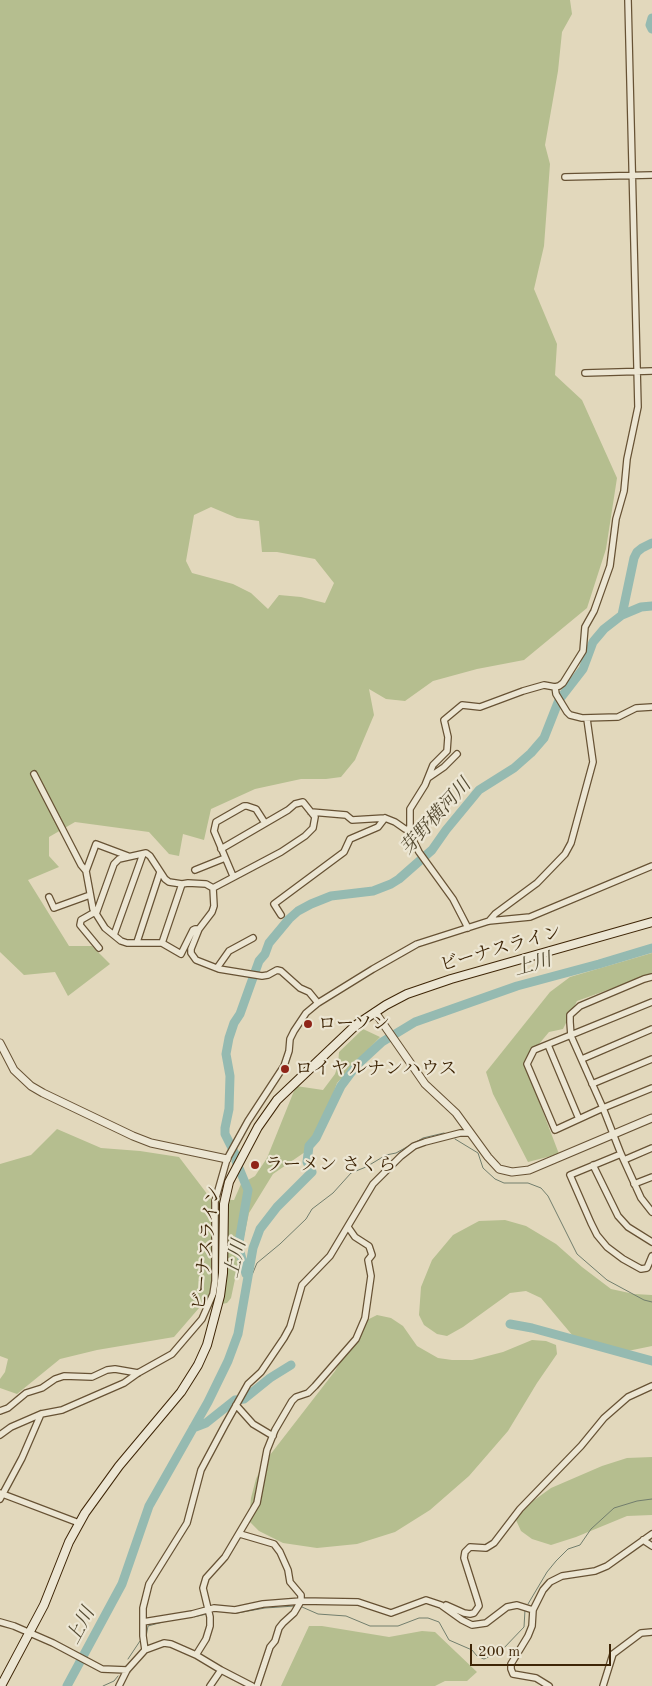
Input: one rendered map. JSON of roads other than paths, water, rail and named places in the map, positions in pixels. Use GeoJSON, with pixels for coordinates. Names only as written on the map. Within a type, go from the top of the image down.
{"type":"FeatureCollection","features":[{"type":"Feature","properties":{"kind":"main road","name":"ビーナスライン"},"geometry":{"type":"LineString","coordinates":[[1,1686],[44,1605],[69,1542],[79,1523],[108,1480],[181,1392],[201,1358],[207,1345],[220,1296],[223,1273],[225,1186],[258,1127],[277,1100],[356,1025],[377,1015],[407,994],[426,986],[652,922]]}},
{"type":"Feature","properties":{"kind":"street"},"geometry":{"type":"LineString","coordinates":[[555,691],[563,683],[583,651],[585,628],[594,611],[610,566],[616,518],[624,491],[627,459],[638,407],[628,0]]}},
{"type":"Feature","properties":{"kind":"street"},"geometry":{"type":"LineString","coordinates":[[565,177],[652,175]]}},
{"type":"Feature","properties":{"kind":"street"},"geometry":{"type":"LineString","coordinates":[[585,373],[652,371]]}},
{"type":"Feature","properties":{"kind":"street"},"geometry":{"type":"LineString","coordinates":[[468,928],[453,899],[419,852],[410,830],[410,809],[425,785],[433,765],[447,751],[448,737],[444,720],[462,705],[480,707],[544,685],[555,691],[570,715],[587,719],[620,716],[636,708],[652,707]]}},
{"type":"Feature","properties":{"kind":"street"},"geometry":{"type":"LineString","coordinates":[[489,921],[495,914],[538,883],[565,854],[571,843],[593,762],[587,719]]}},
{"type":"Feature","properties":{"kind":"street"},"geometry":{"type":"LineString","coordinates":[[427,778],[444,767],[457,754]]}},
{"type":"Feature","properties":{"kind":"street"},"geometry":{"type":"LineString","coordinates":[[34,774],[81,866],[86,871]]}},
{"type":"Feature","properties":{"kind":"street"},"geometry":{"type":"LineString","coordinates":[[213,888],[280,852],[304,836],[313,828],[315,817],[303,802],[295,804],[221,849]]}},
{"type":"Feature","properties":{"kind":"street"},"geometry":{"type":"LineString","coordinates":[[233,876],[214,832],[216,822],[247,806],[256,810],[265,823]]}},
{"type":"Feature","properties":{"kind":"street"},"geometry":{"type":"LineString","coordinates":[[311,812],[346,815],[352,820],[385,818],[410,830]]}},
{"type":"Feature","properties":{"kind":"street"},"geometry":{"type":"LineString","coordinates":[[281,915],[274,904],[344,852],[350,839],[378,827],[385,818]]}},
{"type":"Feature","properties":{"kind":"street"},"geometry":{"type":"LineString","coordinates":[[129,856],[96,844],[86,871],[90,895],[96,913],[105,928],[121,941],[127,943],[162,944],[181,954],[193,930],[199,929]]}},
{"type":"Feature","properties":{"kind":"street"},"geometry":{"type":"LineString","coordinates":[[99,948],[80,925],[81,920],[96,913],[114,864],[119,859],[143,854],[150,856],[169,882],[206,884],[213,888]]}},
{"type":"Feature","properties":{"kind":"street"},"geometry":{"type":"LineString","coordinates":[[114,935],[143,854]]}},
{"type":"Feature","properties":{"kind":"street"},"geometry":{"type":"LineString","coordinates":[[195,870],[225,858]]}},
{"type":"Feature","properties":{"kind":"street"},"geometry":{"type":"LineString","coordinates":[[0,1435],[11,1427],[41,1414],[62,1410],[124,1383],[172,1354],[202,1319],[213,1294],[215,1282],[215,1201],[225,1186],[228,1158],[248,1121],[284,1066],[289,1051],[290,1039],[306,1013],[318,1003],[417,944],[489,921],[530,916],[652,866]]}},
{"type":"Feature","properties":{"kind":"street"},"geometry":{"type":"LineString","coordinates":[[137,942],[160,872]]}},
{"type":"Feature","properties":{"kind":"street"},"geometry":{"type":"LineString","coordinates":[[162,944],[182,884]]}},
{"type":"Feature","properties":{"kind":"street"},"geometry":{"type":"LineString","coordinates":[[213,888],[214,906],[212,912],[199,929],[192,949],[193,957],[216,968],[262,976],[277,970],[281,971],[300,988],[309,992],[318,1003]]}},
{"type":"Feature","properties":{"kind":"street"},"geometry":{"type":"LineString","coordinates":[[49,897],[54,908],[90,895]]}},
{"type":"Feature","properties":{"kind":"street"},"geometry":{"type":"LineString","coordinates":[[216,968],[229,951],[253,938]]}},
{"type":"Feature","properties":{"kind":"street"},"geometry":{"type":"LineString","coordinates":[[652,977],[580,1006],[570,1015],[571,1036],[603,1108],[620,1154],[634,1184],[652,1212]]}},
{"type":"Feature","properties":{"kind":"street"},"geometry":{"type":"LineString","coordinates":[[652,1002],[534,1050],[527,1064],[555,1130],[652,1088]]}},
{"type":"Feature","properties":{"kind":"street"},"geometry":{"type":"LineString","coordinates":[[377,1015],[425,1084],[456,1113],[493,1164],[499,1169],[512,1172],[529,1170],[652,1118]]}},
{"type":"Feature","properties":{"kind":"street"},"geometry":{"type":"LineString","coordinates":[[582,1059],[652,1030]]}},
{"type":"Feature","properties":{"kind":"street"},"geometry":{"type":"LineString","coordinates":[[0,1043],[14,1070],[31,1086],[42,1093],[151,1143],[228,1158]]}},
{"type":"Feature","properties":{"kind":"street"},"geometry":{"type":"LineString","coordinates":[[548,1044],[578,1119]]}},
{"type":"Feature","properties":{"kind":"street"},"geometry":{"type":"LineString","coordinates":[[592,1084],[652,1059]]}},
{"type":"Feature","properties":{"kind":"street"},"geometry":{"type":"LineString","coordinates":[[248,1121],[258,1127]]}},
{"type":"Feature","properties":{"kind":"street"},"geometry":{"type":"LineString","coordinates":[[145,1650],[143,1608],[149,1584],[187,1523],[201,1470],[238,1401],[248,1384],[261,1372],[290,1327],[302,1285],[330,1256],[373,1184],[408,1151],[414,1146],[425,1142],[460,1133],[470,1133]]}},
{"type":"Feature","properties":{"kind":"street"},"geometry":{"type":"LineString","coordinates":[[624,1160],[652,1148]]}},
{"type":"Feature","properties":{"kind":"street"},"geometry":{"type":"LineString","coordinates":[[620,1154],[570,1175],[597,1235],[607,1247],[641,1270],[647,1268],[652,1256]]}},
{"type":"Feature","properties":{"kind":"street"},"geometry":{"type":"LineString","coordinates":[[593,1164],[618,1216],[628,1227],[652,1242]]}},
{"type":"Feature","properties":{"kind":"street"},"geometry":{"type":"LineString","coordinates":[[634,1184],[652,1177]]}},
{"type":"Feature","properties":{"kind":"street"},"geometry":{"type":"LineString","coordinates":[[196,1655],[209,1633],[209,1612],[203,1588],[206,1578],[226,1557],[256,1502],[267,1450],[273,1436],[292,1401],[296,1397],[308,1393],[328,1372],[356,1339],[365,1318],[371,1276],[368,1260],[372,1255],[369,1246],[355,1237],[348,1227]]}},
{"type":"Feature","properties":{"kind":"street"},"geometry":{"type":"LineString","coordinates":[[0,1411],[8,1408],[26,1393],[42,1388],[55,1379],[64,1376],[92,1378],[108,1370],[115,1369],[138,1373]]}},
{"type":"Feature","properties":{"kind":"street"},"geometry":{"type":"LineString","coordinates":[[143,1622],[209,1612],[218,1608],[236,1610],[263,1604],[358,1602],[391,1613],[426,1600],[446,1605],[464,1613],[474,1613],[479,1606],[464,1558],[465,1552],[470,1547],[486,1548],[494,1543],[520,1509],[581,1446],[604,1418],[628,1397],[652,1386]]}},
{"type":"Feature","properties":{"kind":"street"},"geometry":{"type":"LineString","coordinates":[[238,1401],[253,1424],[273,1436]]}},
{"type":"Feature","properties":{"kind":"street"},"geometry":{"type":"LineString","coordinates":[[41,1414],[22,1458],[1,1495],[79,1523]]}},
{"type":"Feature","properties":{"kind":"street"},"geometry":{"type":"LineString","coordinates":[[240,1534],[274,1544],[288,1570],[290,1582],[301,1595],[294,1613],[279,1628],[275,1641],[270,1647],[257,1686]]}},
{"type":"Feature","properties":{"kind":"street"},"geometry":{"type":"LineString","coordinates":[[549,1686],[536,1678],[513,1674],[510,1669],[511,1664],[528,1636],[532,1626],[533,1610],[543,1590],[550,1582],[562,1576],[596,1571],[606,1566],[652,1534]]}},
{"type":"Feature","properties":{"kind":"street"},"geometry":{"type":"LineString","coordinates":[[643,1540],[652,1546]]}},
{"type":"Feature","properties":{"kind":"street"},"geometry":{"type":"LineString","coordinates":[[441,1605],[462,1620],[472,1624],[486,1623],[507,1607],[517,1606],[533,1610]]}},
{"type":"Feature","properties":{"kind":"street"},"geometry":{"type":"LineString","coordinates":[[0,1622],[58,1645],[102,1669],[127,1670]]}},
{"type":"Feature","properties":{"kind":"street"},"geometry":{"type":"LineString","coordinates":[[603,1686],[613,1654],[641,1633],[652,1632]]}},
{"type":"Feature","properties":{"kind":"street"},"geometry":{"type":"LineString","coordinates":[[119,1686],[127,1670],[145,1650],[158,1644],[171,1644],[196,1655],[252,1686]]}},
{"type":"Feature","properties":{"kind":"street"},"geometry":{"type":"LineString","coordinates":[[210,1686],[221,1670]]}},
{"type":"Feature","properties":{"kind":"waterway","name":"芽野横河川"},"geometry":{"type":"LineString","coordinates":[[652,18],[650,25],[652,29]]}},
{"type":"Feature","properties":{"kind":"waterway","name":"芽野横河川"},"geometry":{"type":"LineString","coordinates":[[622,615],[634,558],[637,552],[652,543]]}},
{"type":"Feature","properties":{"kind":"waterway","name":"芽野横河川"},"geometry":{"type":"LineString","coordinates":[[246,1274],[239,1242],[248,1190],[236,1161],[236,1156],[225,1134],[229,1109],[230,1076],[226,1054],[234,1023],[240,1014],[259,961],[265,954],[269,943],[298,911],[331,896],[373,891],[391,884],[432,850],[479,790],[514,768],[544,738],[559,700],[583,669],[593,642],[604,629],[622,615],[641,607],[652,606]]}},
{"type":"Feature","properties":{"kind":"waterway","name":"上川"},"geometry":{"type":"LineString","coordinates":[[67,1686],[122,1584],[149,1506],[208,1402],[228,1361],[238,1334],[253,1248],[260,1229],[277,1207],[312,1172],[307,1162],[309,1146],[316,1138],[341,1086],[356,1066],[382,1042],[415,1022],[517,986],[652,948]]}},
{"type":"Feature","properties":{"kind":"waterway"},"geometry":{"type":"LineString","coordinates":[[247,1279],[252,1275],[257,1263],[280,1244],[306,1219],[312,1209],[333,1193],[351,1173],[366,1167],[386,1155],[396,1153],[423,1138],[444,1133]]}},
{"type":"Feature","properties":{"kind":"waterway"},"geometry":{"type":"LineString","coordinates":[[455,1139],[478,1153],[483,1168],[495,1179],[504,1183],[528,1183],[541,1188],[548,1196],[577,1254],[607,1280],[644,1300],[652,1302]]}},
{"type":"Feature","properties":{"kind":"waterway"},"geometry":{"type":"LineString","coordinates":[[510,1324],[532,1328],[652,1361]]}},
{"type":"Feature","properties":{"kind":"waterway"},"geometry":{"type":"LineString","coordinates":[[193,1428],[206,1423],[235,1400],[244,1399],[270,1378],[291,1365]]}},
{"type":"Feature","properties":{"kind":"waterway"},"geometry":{"type":"LineString","coordinates":[[528,1604],[547,1572],[556,1561],[568,1549],[580,1545],[591,1529],[614,1508],[637,1501],[652,1499]]}},
{"type":"Feature","properties":{"kind":"waterway"},"geometry":{"type":"LineString","coordinates":[[232,1613],[295,1606]]}},
{"type":"Feature","properties":{"kind":"waterway"},"geometry":{"type":"LineString","coordinates":[[302,1607],[318,1614],[346,1616],[370,1626],[398,1626],[419,1618],[428,1618],[439,1622],[449,1640],[472,1650],[477,1656],[484,1659],[502,1650],[524,1627],[525,1610]]}},
{"type":"Feature","properties":{"kind":"waterway"},"geometry":{"type":"LineString","coordinates":[[194,1617],[207,1614]]}},
{"type":"Feature","properties":{"kind":"waterway"},"geometry":{"type":"LineString","coordinates":[[146,1637],[148,1626],[170,1620]]}},
{"type":"Feature","properties":{"kind":"waterway"},"geometry":{"type":"LineString","coordinates":[[128,1659],[140,1641]]}},
{"type":"Feature","properties":{"kind":"waterway"},"geometry":{"type":"LineString","coordinates":[[103,1686],[114,1681],[118,1676]]}},
{"type":"Feature","properties":{"kind":"place","name":"ローソン"},"geometry":{"type":"Point","coordinates":[308,1024]}},
{"type":"Feature","properties":{"kind":"place","name":"ロイヤルナンハウス"},"geometry":{"type":"Point","coordinates":[285,1069]}},
{"type":"Feature","properties":{"kind":"place","name":"ラーメン さくら"},"geometry":{"type":"Point","coordinates":[255,1165]}}]}
